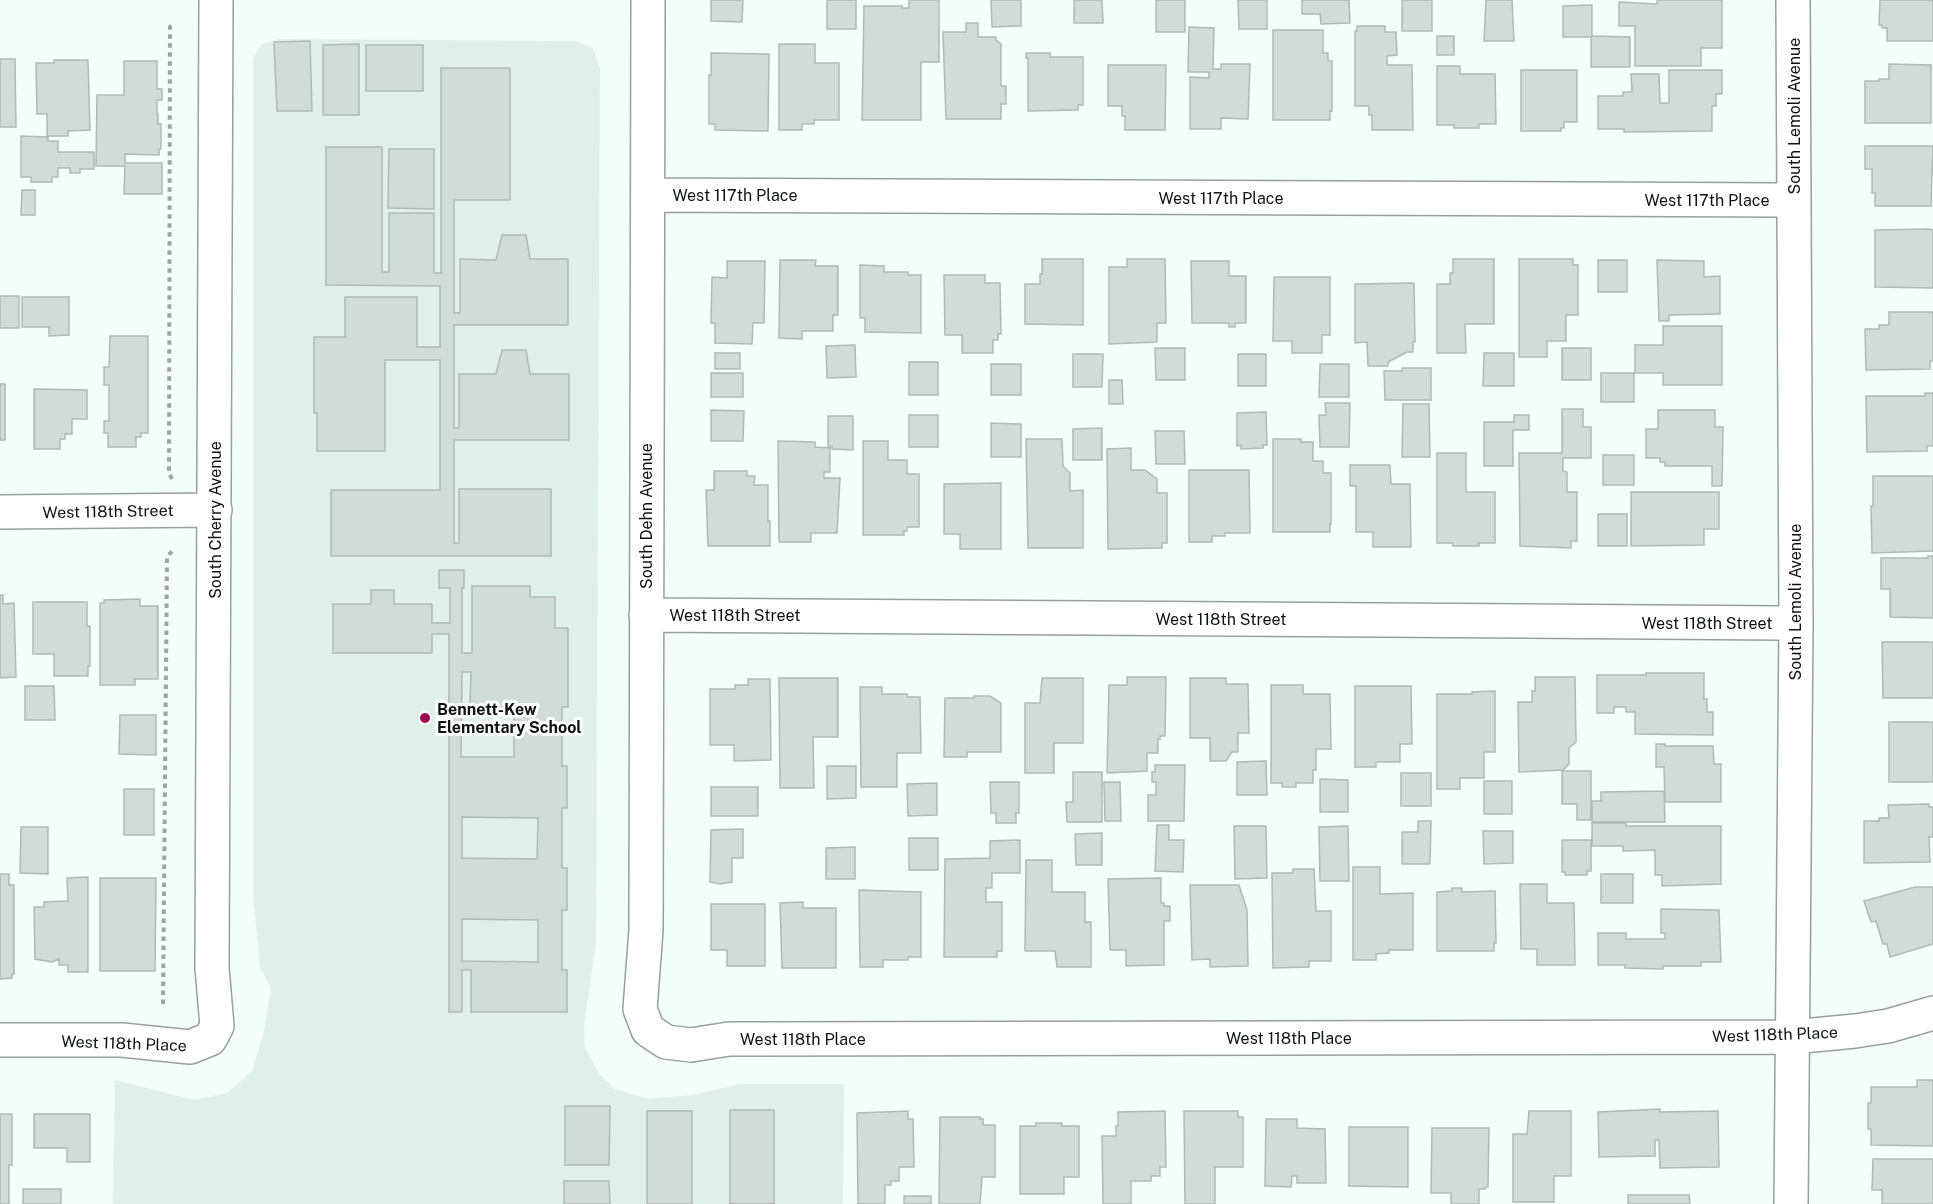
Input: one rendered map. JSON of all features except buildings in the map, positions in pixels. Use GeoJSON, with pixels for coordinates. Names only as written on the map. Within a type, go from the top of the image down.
{"type":"FeatureCollection","features":[{"type":"Feature","properties":{"kind":"street","name":"South Cherry Avenue"},"geometry":{"type":"LineString","coordinates":[[210,1039],[217,1026],[212,968],[216,0]]}},
{"type":"Feature","properties":{"kind":"street","name":"South Dehn Avenue"},"geometry":{"type":"LineString","coordinates":[[648,0],[646,930],[640,1009],[648,1030]]}},
{"type":"Feature","properties":{"kind":"street","name":"South Lemoli Avenue"},"geometry":{"type":"LineString","coordinates":[[1791,1204],[1796,623],[1793,0]]}},
{"type":"Feature","properties":{"kind":"street","name":"West 117th Place"},"geometry":{"type":"LineString","coordinates":[[648,195],[1794,200]]}},
{"type":"Feature","properties":{"kind":"street","name":"West 118th Street"},"geometry":{"type":"LineString","coordinates":[[0,513],[215,510]]}},
{"type":"Feature","properties":{"kind":"street","name":"West 118th Street"},"geometry":{"type":"LineString","coordinates":[[646,615],[1796,623]]}},
{"type":"Feature","properties":{"kind":"street","name":"West 118th Place"},"geometry":{"type":"LineString","coordinates":[[648,1030],[666,1041],[692,1045],[729,1039],[1792,1037],[1888,1026],[1933,1013]]}},
{"type":"Feature","properties":{"kind":"street","name":"West 118th Place"},"geometry":{"type":"LineString","coordinates":[[0,1040],[122,1040],[190,1047],[210,1039]]}},
{"type":"Feature","properties":{"kind":"path"},"geometry":{"type":"LineString","coordinates":[[169,473],[170,27],[175,24]]}},
{"type":"Feature","properties":{"kind":"path"},"geometry":{"type":"LineString","coordinates":[[164,1004],[167,556],[172,550]]}},
{"type":"Feature","properties":{"kind":"shaded area","name":"Bennett-Kew Elementary School"},"geometry":{"type":"Polygon","coordinates":[[[280,39],[577,41],[593,48],[600,68],[596,943],[584,1026],[585,1047],[599,1074],[615,1089],[648,1099],[692,1095],[740,1084],[844,1084],[843,1204],[113,1204],[115,1080],[194,1100],[227,1093],[252,1071],[264,1032],[271,988],[260,967],[253,894],[253,58],[262,44],[280,39]]]}},
{"type":"Feature","properties":{"kind":"place","name":"Bennett-Kew Elementary School"},"geometry":{"type":"Point","coordinates":[425,718]}}]}
